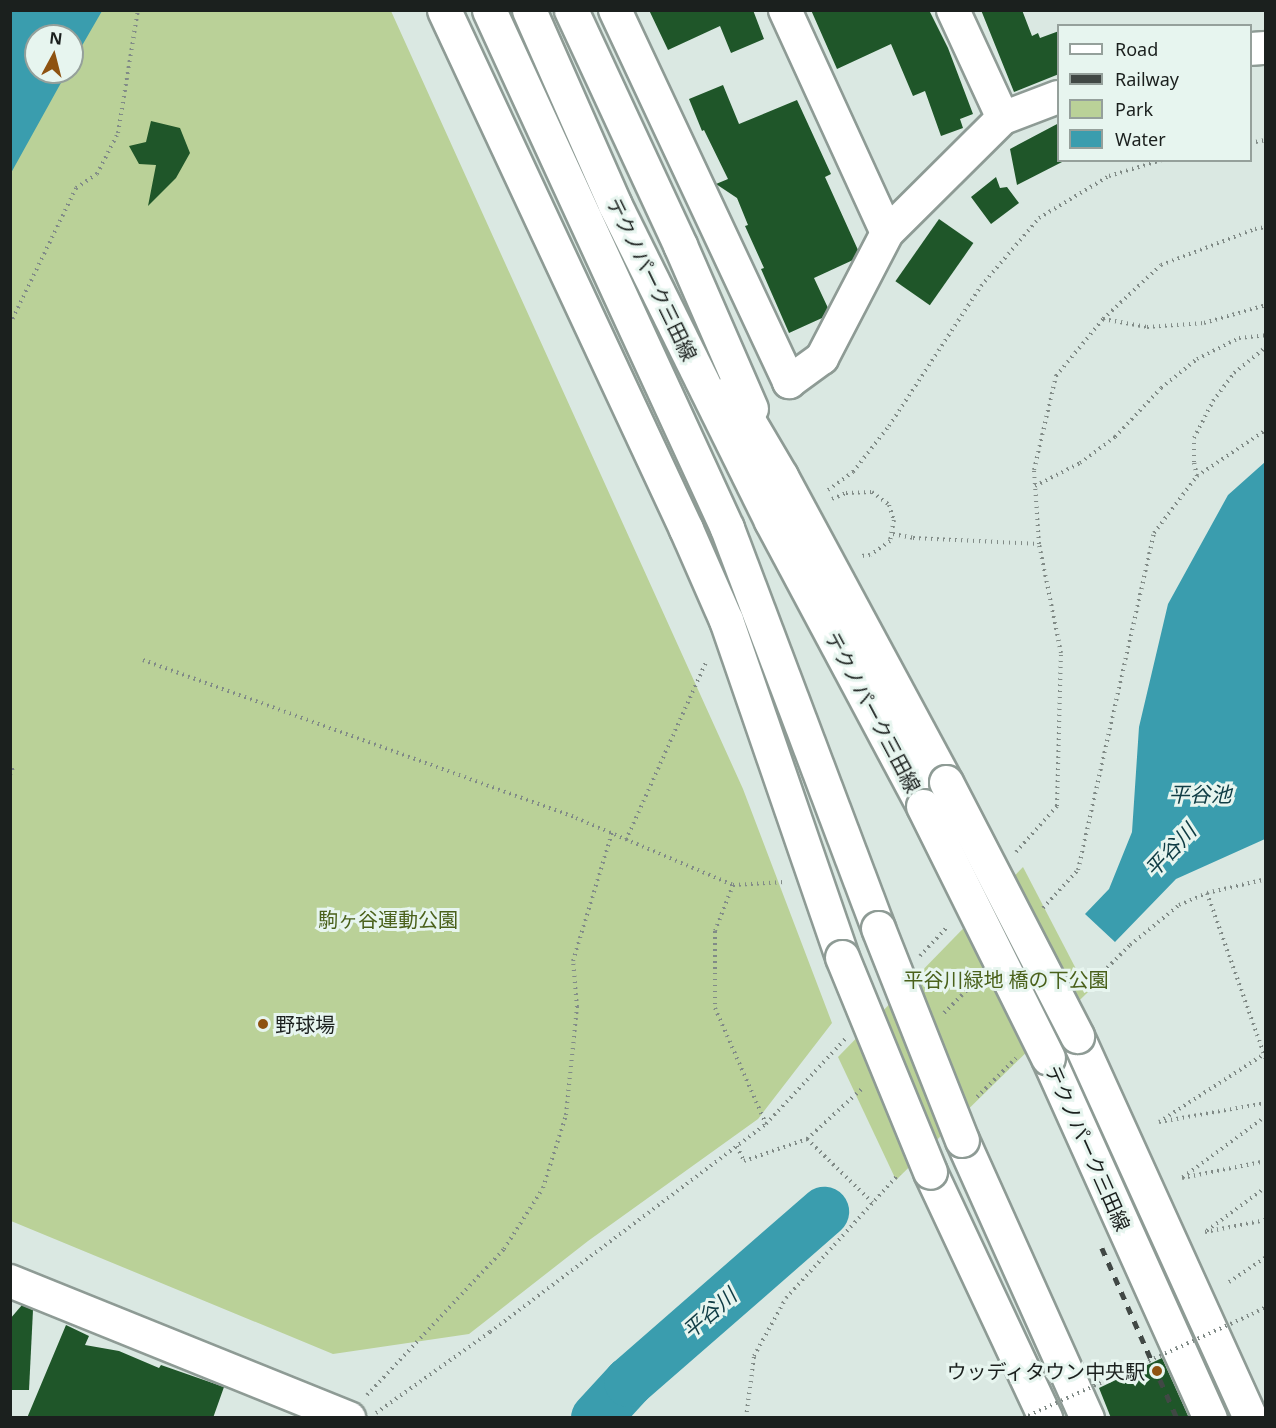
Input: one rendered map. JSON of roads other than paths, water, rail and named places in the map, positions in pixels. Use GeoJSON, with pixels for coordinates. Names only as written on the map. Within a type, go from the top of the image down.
{"type":"FeatureCollection","features":[{"type":"Feature","properties":{"kind":"main road"},"geometry":{"type":"LineString","coordinates":[[444,10],[686,529],[726,620],[842,957],[930,1172],[1045,1418]]}},
{"type":"Feature","properties":{"kind":"main road","name":"テクノパーク三田線"},"geometry":{"type":"LineString","coordinates":[[489,10],[727,528],[878,928],[962,1140],[1087,1418]]}},
{"type":"Feature","properties":{"kind":"main road","name":"テクノパーク三田線"},"geometry":{"type":"LineString","coordinates":[[529,10],[615,205],[771,521],[923,806],[1048,1058],[1210,1418]]}},
{"type":"Feature","properties":{"kind":"main road"},"geometry":{"type":"LineString","coordinates":[[572,10],[680,245],[781,476]]}},
{"type":"Feature","properties":{"kind":"main road"},"geometry":{"type":"LineString","coordinates":[[615,205],[659,252],[748,423],[781,476],[946,782],[1077,1036],[1250,1418]]}},
{"type":"Feature","properties":{"kind":"main road"},"geometry":{"type":"LineString","coordinates":[[588,224],[686,529]]}},
{"type":"Feature","properties":{"kind":"street"},"geometry":{"type":"LineString","coordinates":[[615,10],[789,382],[822,358],[887,233],[1003,118],[1057,98]]}},
{"type":"Feature","properties":{"kind":"street"},"geometry":{"type":"LineString","coordinates":[[785,10],[887,233]]}},
{"type":"Feature","properties":{"kind":"street"},"geometry":{"type":"LineString","coordinates":[[953,10],[1003,118]]}},
{"type":"Feature","properties":{"kind":"street"},"geometry":{"type":"LineString","coordinates":[[10,1281],[354,1410]]}},
{"type":"Feature","properties":{"kind":"water"},"geometry":{"type":"Polygon","coordinates":[[[11,10],[102,11],[84,42],[84,24],[24,24],[24,84],[60,84],[11,173],[11,10]]]}},
{"type":"Feature","properties":{"kind":"water","name":"平谷池"},"geometry":{"type":"Polygon","coordinates":[[[1265,462],[1265,839],[1176,879],[1115,942],[1085,914],[1109,889],[1132,832],[1139,727],[1168,604],[1228,495],[1265,462]]]}},
{"type":"Feature","properties":{"kind":"waterway","name":"平谷川"},"geometry":{"type":"LineString","coordinates":[[596,1418],[629,1382],[824,1212]]}},
{"type":"Feature","properties":{"kind":"railway"},"geometry":{"type":"LineString","coordinates":[[1102,1248],[1177,1418]]}},
{"type":"Feature","properties":{"kind":"place","name":"野球場"},"geometry":{"type":"Point","coordinates":[263,1024]}},
{"type":"Feature","properties":{"kind":"place","name":"ウッディタウン中央駅"},"geometry":{"type":"Point","coordinates":[1157,1371]}},
{"type":"Feature","properties":{"kind":"park label","name":"駒ヶ谷運動公園"},"geometry":{"type":"Point","coordinates":[388,919]}},
{"type":"Feature","properties":{"kind":"park label","name":"平谷川緑地 橋の下公園"},"geometry":{"type":"Point","coordinates":[1006,979]}}]}
